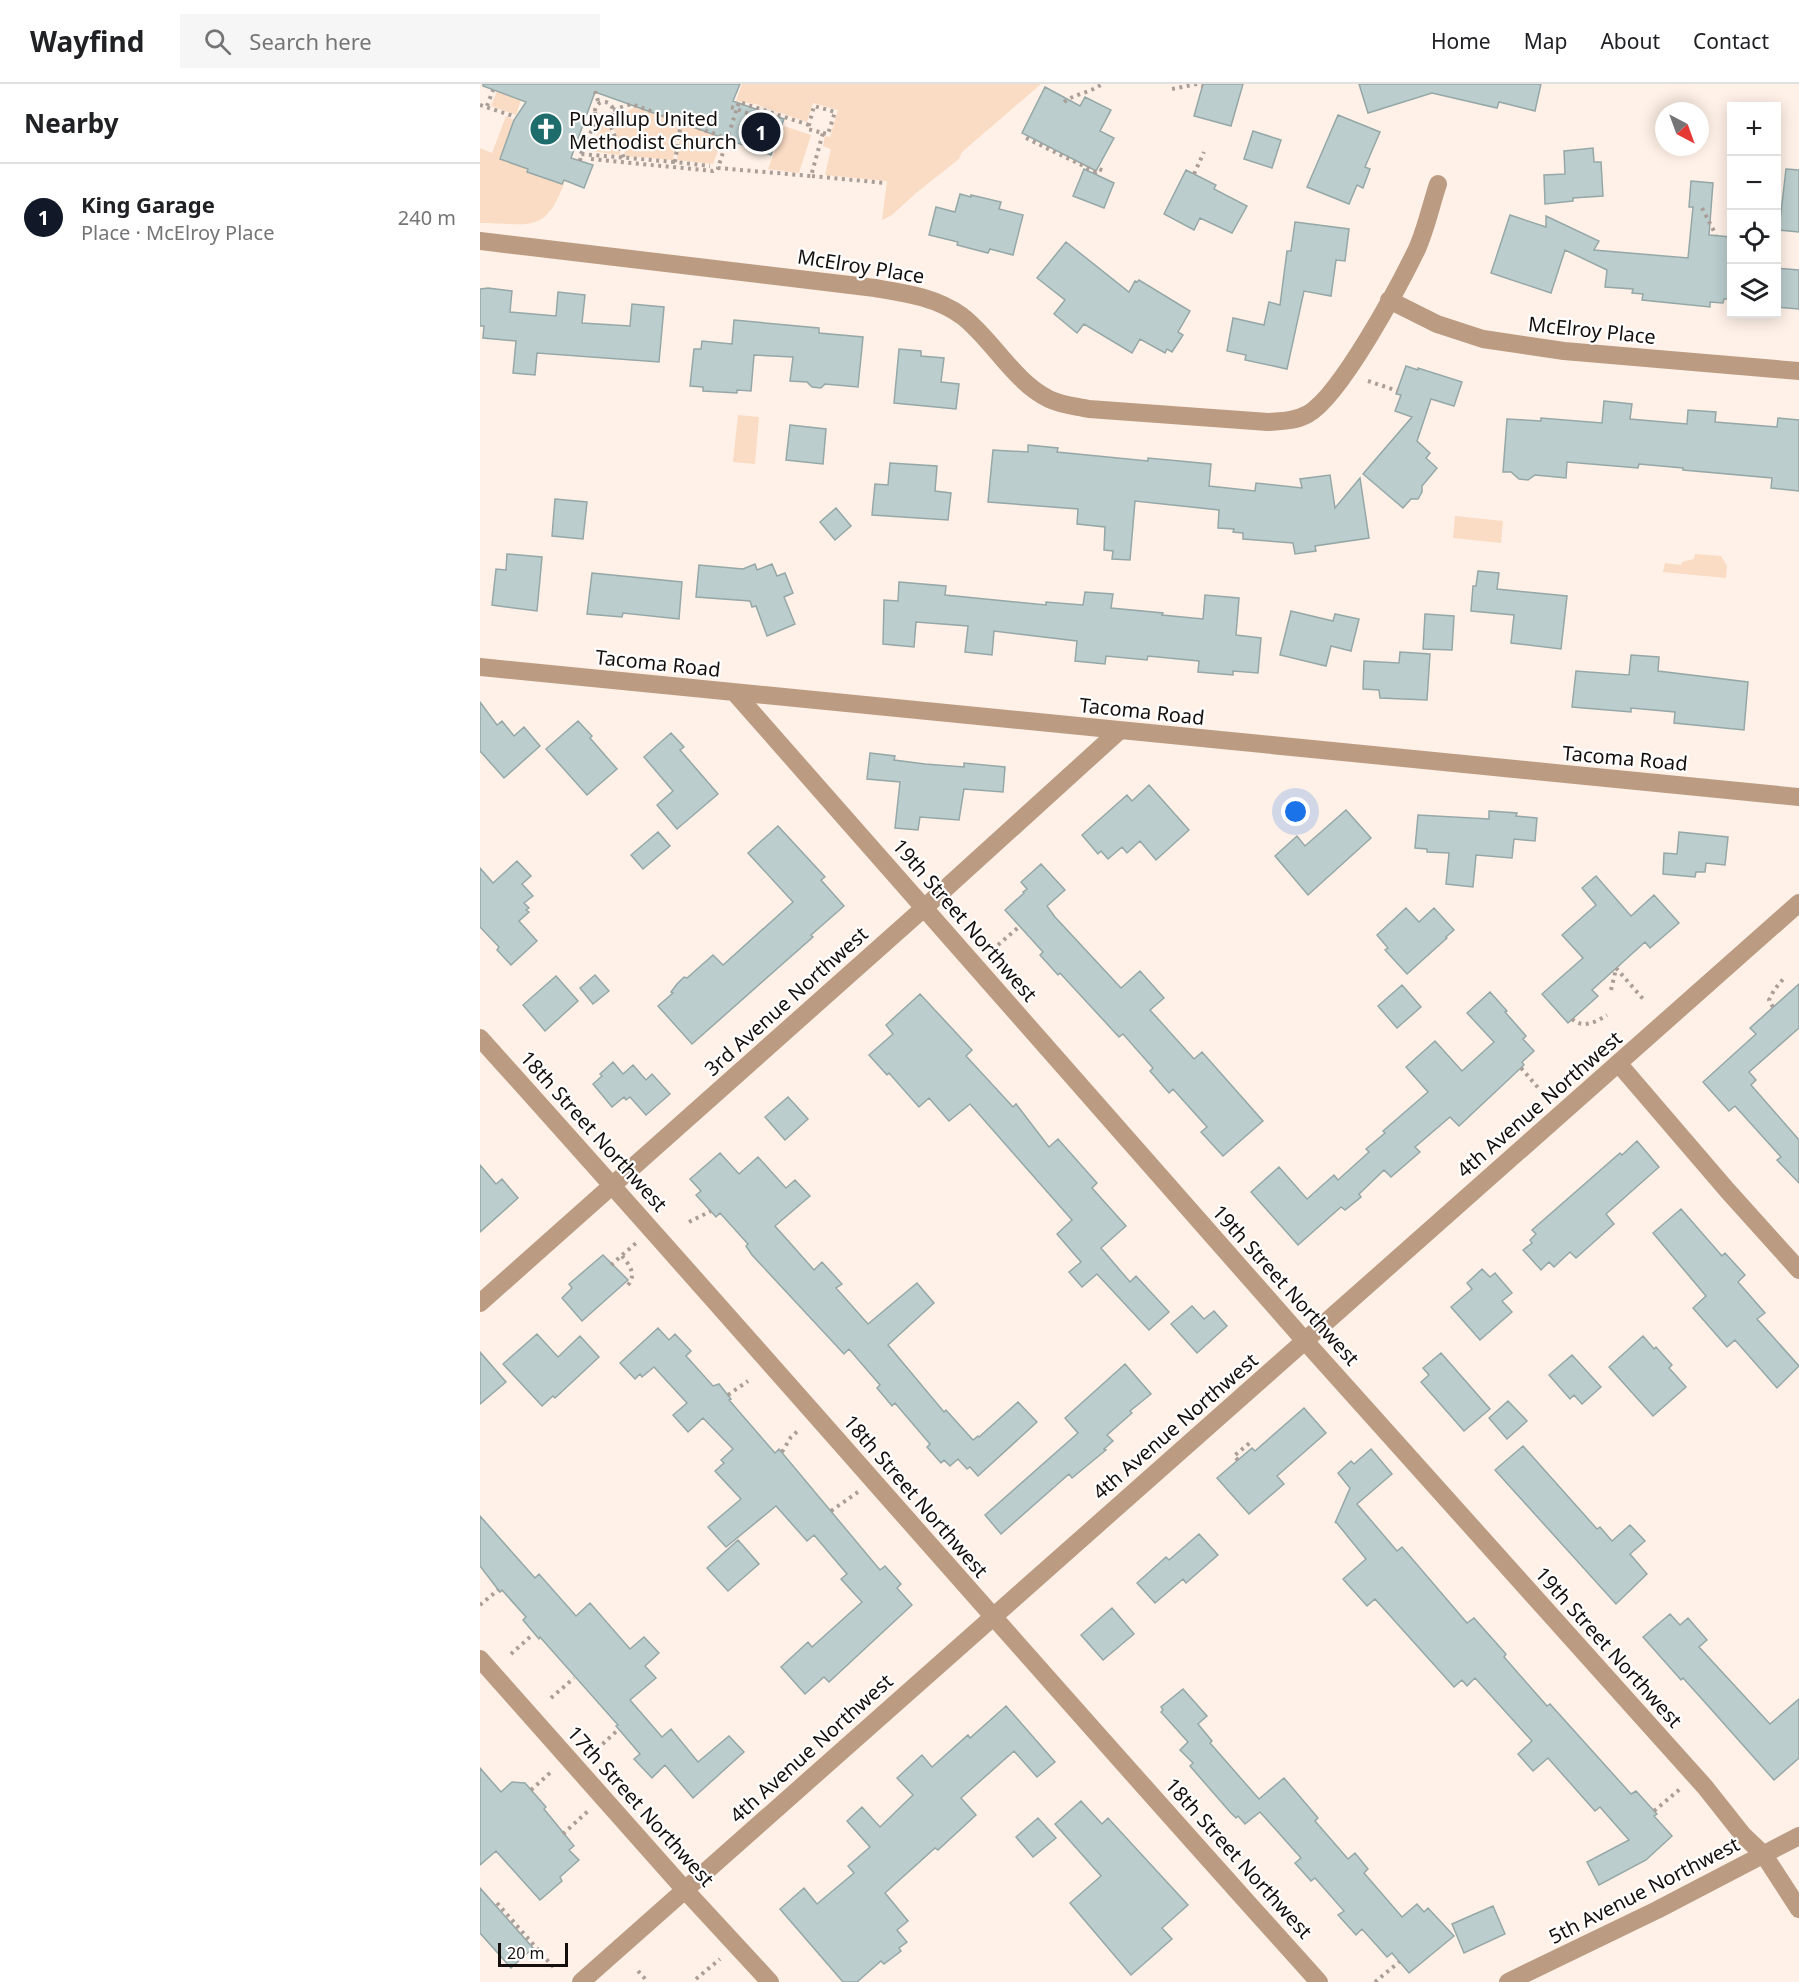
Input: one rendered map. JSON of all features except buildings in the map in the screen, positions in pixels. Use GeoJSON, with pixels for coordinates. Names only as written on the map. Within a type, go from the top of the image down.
{"type":"FeatureCollection","features":[{"type":"Feature","properties":{"kind":"street","name":"McElroy Place"},"geometry":{"type":"LineString","coordinates":[[480,241],[874,288],[924,297],[961,315],[1024,381],[1048,398],[1062,404],[1089,409],[1268,422],[1292,421],[1309,413],[1323,401],[1357,355],[1418,248],[1438,184]]}},
{"type":"Feature","properties":{"kind":"street","name":"McElroy Place"},"geometry":{"type":"LineString","coordinates":[[1389,300],[1437,324],[1483,339],[1536,348],[1799,371]]}},
{"type":"Feature","properties":{"kind":"street","name":"Tacoma Road"},"geometry":{"type":"LineString","coordinates":[[480,668],[1799,797]]}},
{"type":"Feature","properties":{"kind":"street","name":"19th Street Northwest"},"geometry":{"type":"LineString","coordinates":[[735,693],[1305,1341],[1705,1787],[1743,1835],[1764,1855],[1799,1909]]}},
{"type":"Feature","properties":{"kind":"street","name":"3rd Avenue Northwest"},"geometry":{"type":"LineString","coordinates":[[480,1303],[924,908],[1119,731]]}},
{"type":"Feature","properties":{"kind":"street","name":"4th Avenue Northwest"},"geometry":{"type":"LineString","coordinates":[[581,1982],[1799,903]]}},
{"type":"Feature","properties":{"kind":"street","name":"18th Street Northwest"},"geometry":{"type":"LineString","coordinates":[[480,1038],[1319,1982]]}},
{"type":"Feature","properties":{"kind":"street"},"geometry":{"type":"LineString","coordinates":[[1618,1063],[1799,1270]]}},
{"type":"Feature","properties":{"kind":"street","name":"17th Street Northwest"},"geometry":{"type":"LineString","coordinates":[[480,1659],[770,1982]]}},
{"type":"Feature","properties":{"kind":"street","name":"5th Avenue Northwest"},"geometry":{"type":"LineString","coordinates":[[1508,1982],[1657,1910],[1799,1836]]}},
{"type":"Feature","properties":{"kind":"path"},"geometry":{"type":"LineString","coordinates":[[1064,102],[1102,84]]}},
{"type":"Feature","properties":{"kind":"path"},"geometry":{"type":"LineString","coordinates":[[1172,89],[1197,84],[1203,86]]}},
{"type":"Feature","properties":{"kind":"path"},"geometry":{"type":"LineString","coordinates":[[487,106],[493,90]]}},
{"type":"Feature","properties":{"kind":"path"},"geometry":{"type":"LineString","coordinates":[[580,161],[597,118],[595,111],[599,104],[595,92]]}},
{"type":"Feature","properties":{"kind":"path"},"geometry":{"type":"LineString","coordinates":[[718,168],[734,108],[739,102],[809,125]]}},
{"type":"Feature","properties":{"kind":"path"},"geometry":{"type":"LineString","coordinates":[[597,118],[602,121],[608,120],[613,110],[608,103],[599,104]]}},
{"type":"Feature","properties":{"kind":"path"},"geometry":{"type":"LineString","coordinates":[[613,110],[631,104],[721,136]]}},
{"type":"Feature","properties":{"kind":"path"},"geometry":{"type":"LineString","coordinates":[[480,105],[516,117]]}},
{"type":"Feature","properties":{"kind":"path"},"geometry":{"type":"LineString","coordinates":[[814,106],[835,112],[828,134],[823,133],[808,129],[814,106]]}},
{"type":"Feature","properties":{"kind":"path"},"geometry":{"type":"LineString","coordinates":[[734,108],[750,114]]}},
{"type":"Feature","properties":{"kind":"path"},"geometry":{"type":"LineString","coordinates":[[608,120],[624,158]]}},
{"type":"Feature","properties":{"kind":"path"},"geometry":{"type":"LineString","coordinates":[[675,162],[681,122]]}},
{"type":"Feature","properties":{"kind":"path"},"geometry":{"type":"LineString","coordinates":[[811,176],[823,133]]}},
{"type":"Feature","properties":{"kind":"path"},"geometry":{"type":"LineString","coordinates":[[1026,138],[1096,172],[1099,169],[1106,172]]}},
{"type":"Feature","properties":{"kind":"path"},"geometry":{"type":"LineString","coordinates":[[1194,174],[1204,152]]}},
{"type":"Feature","properties":{"kind":"path"},"geometry":{"type":"LineString","coordinates":[[581,154],[710,166]]}},
{"type":"Feature","properties":{"kind":"path"},"geometry":{"type":"LineString","coordinates":[[591,159],[713,171],[718,168],[885,183]]}},
{"type":"Feature","properties":{"kind":"path"},"geometry":{"type":"LineString","coordinates":[[1702,208],[1716,236]]}},
{"type":"Feature","properties":{"kind":"path"},"geometry":{"type":"LineString","coordinates":[[1368,381],[1398,391]]}},
{"type":"Feature","properties":{"kind":"path"},"geometry":{"type":"LineString","coordinates":[[998,945],[1020,926]]}},
{"type":"Feature","properties":{"kind":"path"},"geometry":{"type":"LineString","coordinates":[[1611,990],[1616,968],[1644,1000]]}},
{"type":"Feature","properties":{"kind":"path"},"geometry":{"type":"LineString","coordinates":[[1773,1007],[1769,1002],[1771,996],[1784,978]]}},
{"type":"Feature","properties":{"kind":"path"},"geometry":{"type":"LineString","coordinates":[[1572,1019],[1577,1024],[1587,1024],[1607,1015]]}},
{"type":"Feature","properties":{"kind":"path"},"geometry":{"type":"LineString","coordinates":[[1521,1068],[1541,1091]]}},
{"type":"Feature","properties":{"kind":"path"},"geometry":{"type":"LineString","coordinates":[[689,1222],[711,1211]]}},
{"type":"Feature","properties":{"kind":"path"},"geometry":{"type":"LineString","coordinates":[[612,1265],[639,1241]]}},
{"type":"Feature","properties":{"kind":"path"},"geometry":{"type":"LineString","coordinates":[[622,1256],[628,1263],[632,1274],[632,1280],[628,1285]]}},
{"type":"Feature","properties":{"kind":"path"},"geometry":{"type":"LineString","coordinates":[[728,1395],[748,1381]]}},
{"type":"Feature","properties":{"kind":"path"},"geometry":{"type":"LineString","coordinates":[[782,1452],[791,1437],[805,1424]]}},
{"type":"Feature","properties":{"kind":"path"},"geometry":{"type":"LineString","coordinates":[[1238,1460],[1234,1456],[1252,1441]]}},
{"type":"Feature","properties":{"kind":"path"},"geometry":{"type":"LineString","coordinates":[[831,1511],[861,1490]]}},
{"type":"Feature","properties":{"kind":"path"},"geometry":{"type":"LineString","coordinates":[[480,1605],[498,1590]]}},
{"type":"Feature","properties":{"kind":"path"},"geometry":{"type":"LineString","coordinates":[[511,1653],[531,1636]]}},
{"type":"Feature","properties":{"kind":"path"},"geometry":{"type":"LineString","coordinates":[[551,1698],[574,1677]]}},
{"type":"Feature","properties":{"kind":"path"},"geometry":{"type":"LineString","coordinates":[[597,1749],[619,1729]]}},
{"type":"Feature","properties":{"kind":"path"},"geometry":{"type":"LineString","coordinates":[[531,1790],[552,1770]]}},
{"type":"Feature","properties":{"kind":"path"},"geometry":{"type":"LineString","coordinates":[[1654,1811],[1683,1786]]}},
{"type":"Feature","properties":{"kind":"path"},"geometry":{"type":"LineString","coordinates":[[563,1834],[588,1811]]}},
{"type":"Feature","properties":{"kind":"path"},"geometry":{"type":"LineString","coordinates":[[496,1903],[554,1968]]}},
{"type":"Feature","properties":{"kind":"path"},"geometry":{"type":"LineString","coordinates":[[696,1979],[720,1959]]}},
{"type":"Feature","properties":{"kind":"path"},"geometry":{"type":"LineString","coordinates":[[1375,1982],[1399,1962]]}},
{"type":"Feature","properties":{"kind":"path"},"geometry":{"type":"LineString","coordinates":[[638,1971],[648,1982]]}},
{"type":"Feature","properties":{"kind":"shaded area"},"geometry":{"type":"Polygon","coordinates":[[[742,84],[1041,84],[962,152],[959,159],[892,215],[882,220],[887,181],[825,175],[831,149],[823,146],[825,136],[830,137],[838,110],[813,103],[807,122],[755,104],[736,101],[742,84]]]}},
{"type":"Feature","properties":{"kind":"shaded area"},"geometry":{"type":"Polygon","coordinates":[[[497,91],[521,100],[516,115],[491,106],[497,91]]]}},
{"type":"Feature","properties":{"kind":"shaded area"},"geometry":{"type":"Polygon","coordinates":[[[636,106],[679,121],[673,160],[626,156],[611,122],[636,106]]]}},
{"type":"Feature","properties":{"kind":"shaded area"},"geometry":{"type":"Polygon","coordinates":[[[506,116],[514,120],[527,172],[562,184],[565,181],[550,211],[533,223],[480,223],[480,148],[492,153],[506,116]]]}},
{"type":"Feature","properties":{"kind":"shaded area"},"geometry":{"type":"Polygon","coordinates":[[[682,122],[723,137],[713,164],[677,160],[682,122]]]}},
{"type":"Feature","properties":{"kind":"shaded area"},"geometry":{"type":"Polygon","coordinates":[[[606,124],[621,155],[590,151],[601,126],[606,124]]]}},
{"type":"Feature","properties":{"kind":"shaded area"},"geometry":{"type":"Polygon","coordinates":[[[784,126],[811,135],[799,173],[768,169],[784,126]]]}},
{"type":"Feature","properties":{"kind":"shaded area"},"geometry":{"type":"Polygon","coordinates":[[[738,415],[759,417],[755,464],[733,462],[738,415]]]}},
{"type":"Feature","properties":{"kind":"shaded area"},"geometry":{"type":"Polygon","coordinates":[[[1455,516],[1503,521],[1501,543],[1453,538],[1455,516]]]}},
{"type":"Feature","properties":{"kind":"shaded area"},"geometry":{"type":"Polygon","coordinates":[[[1695,554],[1721,556],[1727,566],[1726,578],[1663,572],[1665,563],[1681,565],[1682,562],[1694,559],[1695,554]]]}},
{"type":"Feature","properties":{"kind":"place","name":"Puyallup United Methodist Church"},"geometry":{"type":"Point","coordinates":[546,129]}},
{"type":"Feature","properties":{"kind":"place","name":"King Garage"},"geometry":{"type":"Point","coordinates":[761,132]}}]}
